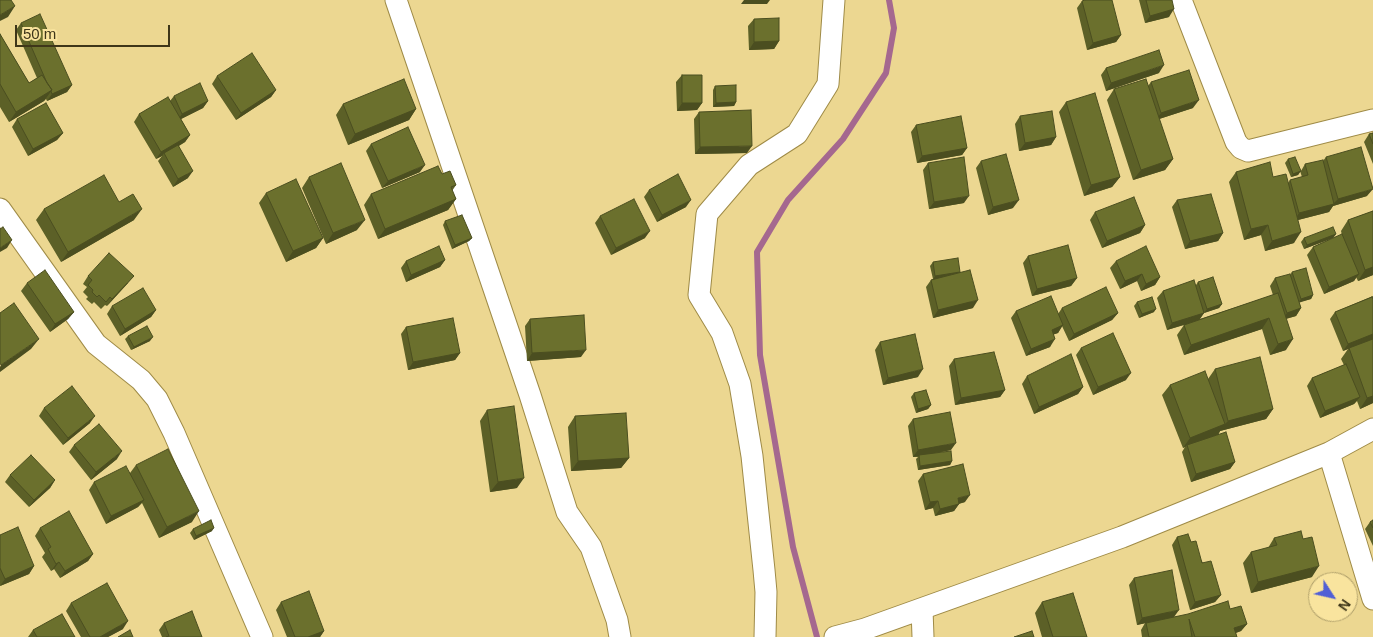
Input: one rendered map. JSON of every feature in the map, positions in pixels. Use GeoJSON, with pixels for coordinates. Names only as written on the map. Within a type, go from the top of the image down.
{"type":"FeatureCollection","features":[{"type":"Feature","properties":{"kind":"street"},"geometry":{"type":"LineString","coordinates":[[396,0],[530,395],[567,512],[591,546],[617,620],[620,637]]}},
{"type":"Feature","properties":{"kind":"street"},"geometry":{"type":"LineString","coordinates":[[765,637],[766,592],[764,570],[752,456],[740,384],[722,333],[699,295],[707,214],[749,165],[797,134],[828,84],[834,0]]}},
{"type":"Feature","properties":{"kind":"street"},"geometry":{"type":"LineString","coordinates":[[1181,0],[1236,142],[1241,148],[1248,151],[1373,120]]}},
{"type":"Feature","properties":{"kind":"street"},"geometry":{"type":"LineString","coordinates":[[0,209],[96,344],[140,380],[157,399],[174,432],[262,637]]}},
{"type":"Feature","properties":{"kind":"street"},"geometry":{"type":"LineString","coordinates":[[835,637],[865,629],[1122,537],[1329,453],[1373,429]]}},
{"type":"Feature","properties":{"kind":"street"},"geometry":{"type":"LineString","coordinates":[[1329,453],[1373,599]]}},
{"type":"Feature","properties":{"kind":"street"},"geometry":{"type":"LineString","coordinates":[[922,609],[923,637]]}},
{"type":"Feature","properties":{"kind":"building"},"geometry":{"type":"Polygon","coordinates":[[[0,0],[11,0],[15,6],[0,15],[0,0]]]}},
{"type":"Feature","properties":{"kind":"building"},"geometry":{"type":"Polygon","coordinates":[[[1112,0],[1121,35],[1093,43],[1082,1],[1112,0]]]}},
{"type":"Feature","properties":{"kind":"building"},"geometry":{"type":"Polygon","coordinates":[[[1146,0],[1172,0],[1174,9],[1150,16],[1146,0]]]}},
{"type":"Feature","properties":{"kind":"building"},"geometry":{"type":"Polygon","coordinates":[[[40,14],[72,85],[52,94],[52,90],[47,83],[21,23],[40,14]]]}},
{"type":"Feature","properties":{"kind":"building"},"geometry":{"type":"Polygon","coordinates":[[[779,18],[779,41],[754,42],[754,19],[779,18]]]}},
{"type":"Feature","properties":{"kind":"building"},"geometry":{"type":"Polygon","coordinates":[[[0,34],[29,83],[42,75],[52,90],[16,112],[0,84],[0,34]]]}},
{"type":"Feature","properties":{"kind":"building"},"geometry":{"type":"Polygon","coordinates":[[[1159,50],[1164,65],[1111,83],[1106,68],[1159,50]]]}},
{"type":"Feature","properties":{"kind":"building"},"geometry":{"type":"Polygon","coordinates":[[[252,53],[276,90],[241,113],[217,76],[252,53]]]}},
{"type":"Feature","properties":{"kind":"building"},"geometry":{"type":"Polygon","coordinates":[[[1189,70],[1199,100],[1161,113],[1151,82],[1189,70]]]}},
{"type":"Feature","properties":{"kind":"building"},"geometry":{"type":"Polygon","coordinates":[[[682,75],[702,75],[702,103],[682,103],[682,75]]]}},
{"type":"Feature","properties":{"kind":"building"},"geometry":{"type":"Polygon","coordinates":[[[404,79],[416,109],[355,134],[343,104],[404,79]]]}},
{"type":"Feature","properties":{"kind":"building"},"geometry":{"type":"Polygon","coordinates":[[[1146,79],[1173,159],[1141,170],[1114,89],[1146,79]]]}},
{"type":"Feature","properties":{"kind":"building"},"geometry":{"type":"Polygon","coordinates":[[[200,83],[208,101],[182,114],[174,96],[200,83]]]}},
{"type":"Feature","properties":{"kind":"building"},"geometry":{"type":"Polygon","coordinates":[[[736,85],[736,102],[716,103],[715,86],[736,85]]]}},
{"type":"Feature","properties":{"kind":"building"},"geometry":{"type":"Polygon","coordinates":[[[1095,93],[1120,177],[1091,185],[1066,102],[1095,93]]]}},
{"type":"Feature","properties":{"kind":"building"},"geometry":{"type":"Polygon","coordinates":[[[168,97],[190,135],[161,152],[139,114],[168,97]]]}},
{"type":"Feature","properties":{"kind":"building"},"geometry":{"type":"Polygon","coordinates":[[[46,103],[63,133],[33,149],[17,119],[46,103]]]}},
{"type":"Feature","properties":{"kind":"building"},"geometry":{"type":"Polygon","coordinates":[[[751,110],[752,146],[700,147],[699,112],[751,110]]]}},
{"type":"Feature","properties":{"kind":"building"},"geometry":{"type":"Polygon","coordinates":[[[1052,111],[1056,137],[1025,143],[1020,116],[1052,111]]]}},
{"type":"Feature","properties":{"kind":"building"},"geometry":{"type":"Polygon","coordinates":[[[961,116],[967,148],[922,156],[916,125],[961,116]]]}},
{"type":"Feature","properties":{"kind":"building"},"geometry":{"type":"Polygon","coordinates":[[[408,127],[425,165],[388,181],[371,144],[408,127]]]}},
{"type":"Feature","properties":{"kind":"building"},"geometry":{"type":"Polygon","coordinates":[[[1373,133],[1373,144],[1369,134],[1373,133]]]}},
{"type":"Feature","properties":{"kind":"building"},"geometry":{"type":"Polygon","coordinates":[[[178,145],[193,171],[178,179],[164,153],[178,145]]]}},
{"type":"Feature","properties":{"kind":"building"},"geometry":{"type":"Polygon","coordinates":[[[1361,147],[1373,189],[1338,199],[1326,157],[1361,147]]]}},
{"type":"Feature","properties":{"kind":"building"},"geometry":{"type":"Polygon","coordinates":[[[1006,154],[1019,200],[993,207],[981,161],[1006,154]]]}},
{"type":"Feature","properties":{"kind":"building"},"geometry":{"type":"Polygon","coordinates":[[[964,157],[969,196],[934,202],[928,163],[964,157]]]}},
{"type":"Feature","properties":{"kind":"building"},"geometry":{"type":"Polygon","coordinates":[[[1295,157],[1301,171],[1293,174],[1288,159],[1295,157]]]}},
{"type":"Feature","properties":{"kind":"building"},"geometry":{"type":"Polygon","coordinates":[[[1323,160],[1334,204],[1299,213],[1290,180],[1308,175],[1305,164],[1323,160]]]}},
{"type":"Feature","properties":{"kind":"building"},"geometry":{"type":"Polygon","coordinates":[[[1270,162],[1273,177],[1286,174],[1301,232],[1272,241],[1268,225],[1251,229],[1236,172],[1270,162]]]}},
{"type":"Feature","properties":{"kind":"building"},"geometry":{"type":"Polygon","coordinates":[[[341,163],[365,220],[333,233],[309,177],[341,163]]]}},
{"type":"Feature","properties":{"kind":"building"},"geometry":{"type":"Polygon","coordinates":[[[438,166],[442,174],[450,171],[456,185],[451,187],[456,199],[385,229],[371,194],[438,166]]]}},
{"type":"Feature","properties":{"kind":"building"},"geometry":{"type":"Polygon","coordinates":[[[678,174],[691,200],[662,215],[649,190],[678,174]]]}},
{"type":"Feature","properties":{"kind":"building"},"geometry":{"type":"Polygon","coordinates":[[[104,175],[119,202],[133,194],[142,209],[68,252],[44,209],[104,175]]]}},
{"type":"Feature","properties":{"kind":"building"},"geometry":{"type":"Polygon","coordinates":[[[296,179],[323,238],[293,251],[266,193],[296,179]]]}},
{"type":"Feature","properties":{"kind":"building"},"geometry":{"type":"Polygon","coordinates":[[[1211,194],[1223,233],[1190,241],[1177,200],[1211,194]]]}},
{"type":"Feature","properties":{"kind":"building"},"geometry":{"type":"Polygon","coordinates":[[[1134,197],[1145,225],[1107,241],[1095,212],[1134,197]]]}},
{"type":"Feature","properties":{"kind":"building"},"geometry":{"type":"Polygon","coordinates":[[[634,199],[650,231],[616,248],[600,216],[634,199]]]}},
{"type":"Feature","properties":{"kind":"building"},"geometry":{"type":"Polygon","coordinates":[[[1373,211],[1373,267],[1365,270],[1348,220],[1373,211]]]}},
{"type":"Feature","properties":{"kind":"building"},"geometry":{"type":"Polygon","coordinates":[[[462,215],[472,238],[455,245],[445,221],[462,215]]]}},
{"type":"Feature","properties":{"kind":"building"},"geometry":{"type":"Polygon","coordinates":[[[3,227],[12,240],[0,248],[0,229],[3,227]]]}},
{"type":"Feature","properties":{"kind":"building"},"geometry":{"type":"Polygon","coordinates":[[[1333,227],[1336,234],[1307,245],[1304,238],[1333,227]]]}},
{"type":"Feature","properties":{"kind":"building"},"geometry":{"type":"Polygon","coordinates":[[[1342,234],[1359,274],[1329,287],[1313,247],[1342,234]]]}},
{"type":"Feature","properties":{"kind":"building"},"geometry":{"type":"Polygon","coordinates":[[[1068,245],[1077,278],[1037,289],[1028,256],[1068,245]]]}},
{"type":"Feature","properties":{"kind":"building"},"geometry":{"type":"Polygon","coordinates":[[[439,246],[445,260],[411,275],[406,261],[439,246]]]}},
{"type":"Feature","properties":{"kind":"building"},"geometry":{"type":"Polygon","coordinates":[[[1146,246],[1160,277],[1146,284],[1142,274],[1125,281],[1116,261],[1146,246]]]}},
{"type":"Feature","properties":{"kind":"building"},"geometry":{"type":"Polygon","coordinates":[[[109,253],[134,276],[112,299],[110,297],[106,302],[99,295],[97,297],[92,292],[93,290],[88,285],[92,280],[88,276],[109,253]]]}},
{"type":"Feature","properties":{"kind":"building"},"geometry":{"type":"Polygon","coordinates":[[[958,258],[960,272],[935,276],[933,262],[958,258]]]}},
{"type":"Feature","properties":{"kind":"building"},"geometry":{"type":"Polygon","coordinates":[[[1306,268],[1313,295],[1301,299],[1292,272],[1306,268]]]}},
{"type":"Feature","properties":{"kind":"building"},"geometry":{"type":"Polygon","coordinates":[[[45,270],[74,312],[55,324],[27,283],[45,270]]]}},
{"type":"Feature","properties":{"kind":"building"},"geometry":{"type":"Polygon","coordinates":[[[970,270],[978,300],[938,310],[931,280],[970,270]]]}},
{"type":"Feature","properties":{"kind":"building"},"geometry":{"type":"Polygon","coordinates":[[[1290,274],[1301,308],[1287,313],[1275,278],[1290,274]]]}},
{"type":"Feature","properties":{"kind":"building"},"geometry":{"type":"Polygon","coordinates":[[[1213,277],[1222,304],[1207,309],[1198,282],[1213,277]]]}},
{"type":"Feature","properties":{"kind":"building"},"geometry":{"type":"Polygon","coordinates":[[[1194,280],[1204,313],[1172,323],[1163,291],[1194,280]]]}},
{"type":"Feature","properties":{"kind":"building"},"geometry":{"type":"Polygon","coordinates":[[[1106,287],[1118,313],[1074,334],[1062,308],[1106,287]]]}},
{"type":"Feature","properties":{"kind":"building"},"geometry":{"type":"Polygon","coordinates":[[[143,288],[156,310],[125,329],[112,306],[143,288]]]}},
{"type":"Feature","properties":{"kind":"building"},"geometry":{"type":"Polygon","coordinates":[[[1278,293],[1293,339],[1278,344],[1269,318],[1191,345],[1184,325],[1278,293]]]}},
{"type":"Feature","properties":{"kind":"building"},"geometry":{"type":"Polygon","coordinates":[[[1051,296],[1063,325],[1052,330],[1055,339],[1031,349],[1016,311],[1051,296]]]}},
{"type":"Feature","properties":{"kind":"building"},"geometry":{"type":"Polygon","coordinates":[[[1152,297],[1156,309],[1142,314],[1137,302],[1152,297]]]}},
{"type":"Feature","properties":{"kind":"building"},"geometry":{"type":"Polygon","coordinates":[[[1372,297],[1373,334],[1348,344],[1335,312],[1372,297]]]}},
{"type":"Feature","properties":{"kind":"building"},"geometry":{"type":"Polygon","coordinates":[[[14,303],[39,339],[1,365],[0,313],[14,303]]]}},
{"type":"Feature","properties":{"kind":"building"},"geometry":{"type":"Polygon","coordinates":[[[584,315],[586,350],[532,353],[530,319],[584,315]]]}},
{"type":"Feature","properties":{"kind":"building"},"geometry":{"type":"Polygon","coordinates":[[[453,318],[460,353],[413,362],[406,327],[453,318]]]}},
{"type":"Feature","properties":{"kind":"building"},"geometry":{"type":"Polygon","coordinates":[[[147,326],[153,337],[134,347],[128,336],[147,326]]]}},
{"type":"Feature","properties":{"kind":"building"},"geometry":{"type":"Polygon","coordinates":[[[1113,333],[1131,373],[1098,387],[1081,348],[1113,333]]]}},
{"type":"Feature","properties":{"kind":"building"},"geometry":{"type":"Polygon","coordinates":[[[915,334],[923,369],[888,378],[880,342],[915,334]]]}},
{"type":"Feature","properties":{"kind":"building"},"geometry":{"type":"Polygon","coordinates":[[[1373,339],[1373,396],[1367,398],[1349,348],[1373,339]]]}},
{"type":"Feature","properties":{"kind":"building"},"geometry":{"type":"Polygon","coordinates":[[[994,352],[1005,390],[961,398],[954,359],[994,352]]]}},
{"type":"Feature","properties":{"kind":"building"},"geometry":{"type":"Polygon","coordinates":[[[1071,354],[1083,387],[1039,407],[1027,376],[1071,354]]]}},
{"type":"Feature","properties":{"kind":"building"},"geometry":{"type":"Polygon","coordinates":[[[1260,357],[1273,409],[1228,421],[1215,369],[1260,357]]]}},
{"type":"Feature","properties":{"kind":"building"},"geometry":{"type":"Polygon","coordinates":[[[1346,364],[1360,397],[1325,411],[1312,378],[1346,364]]]}},
{"type":"Feature","properties":{"kind":"building"},"geometry":{"type":"Polygon","coordinates":[[[1205,371],[1225,424],[1190,438],[1170,385],[1205,371]]]}},
{"type":"Feature","properties":{"kind":"building"},"geometry":{"type":"Polygon","coordinates":[[[72,386],[95,416],[68,438],[44,408],[72,386]]]}},
{"type":"Feature","properties":{"kind":"building"},"geometry":{"type":"Polygon","coordinates":[[[926,390],[931,405],[918,409],[914,393],[926,390]]]}},
{"type":"Feature","properties":{"kind":"building"},"geometry":{"type":"Polygon","coordinates":[[[514,406],[524,478],[498,482],[487,410],[514,406]]]}},
{"type":"Feature","properties":{"kind":"building"},"geometry":{"type":"Polygon","coordinates":[[[950,412],[956,443],[918,450],[913,419],[950,412]]]}},
{"type":"Feature","properties":{"kind":"building"},"geometry":{"type":"Polygon","coordinates":[[[626,413],[629,458],[578,461],[575,416],[626,413]]]}},
{"type":"Feature","properties":{"kind":"building"},"geometry":{"type":"Polygon","coordinates":[[[99,424],[122,451],[96,472],[74,445],[99,424]]]}},
{"type":"Feature","properties":{"kind":"building"},"geometry":{"type":"Polygon","coordinates":[[[1226,432],[1235,462],[1196,474],[1187,445],[1226,432]]]}},
{"type":"Feature","properties":{"kind":"building"},"geometry":{"type":"Polygon","coordinates":[[[168,449],[199,511],[167,527],[136,465],[168,449]]]}},
{"type":"Feature","properties":{"kind":"building"},"geometry":{"type":"Polygon","coordinates":[[[951,451],[952,461],[920,466],[919,455],[951,451]]]}},
{"type":"Feature","properties":{"kind":"building"},"geometry":{"type":"Polygon","coordinates":[[[31,455],[55,480],[34,500],[10,475],[31,455]]]}},
{"type":"Feature","properties":{"kind":"building"},"geometry":{"type":"Polygon","coordinates":[[[963,464],[970,495],[958,498],[959,504],[940,509],[938,501],[930,502],[923,474],[963,464]]]}},
{"type":"Feature","properties":{"kind":"building"},"geometry":{"type":"Polygon","coordinates":[[[126,466],[144,500],[111,516],[94,482],[126,466]]]}},
{"type":"Feature","properties":{"kind":"building"},"geometry":{"type":"Polygon","coordinates":[[[69,511],[93,554],[65,571],[59,562],[56,564],[48,549],[51,547],[40,528],[69,511]]]}},
{"type":"Feature","properties":{"kind":"building"},"geometry":{"type":"Polygon","coordinates":[[[211,520],[214,528],[196,536],[193,529],[211,520]]]}},
{"type":"Feature","properties":{"kind":"building"},"geometry":{"type":"Polygon","coordinates":[[[18,527],[34,566],[5,579],[0,568],[0,535],[18,527]]]}},
{"type":"Feature","properties":{"kind":"building"},"geometry":{"type":"Polygon","coordinates":[[[1301,531],[1303,539],[1312,537],[1319,566],[1258,582],[1251,552],[1277,545],[1274,538],[1301,531]]]}},
{"type":"Feature","properties":{"kind":"building"},"geometry":{"type":"Polygon","coordinates":[[[1188,534],[1191,542],[1196,541],[1202,563],[1211,561],[1221,595],[1195,602],[1177,537],[1188,534]]]}},
{"type":"Feature","properties":{"kind":"building"},"geometry":{"type":"Polygon","coordinates":[[[1172,570],[1179,610],[1142,618],[1134,578],[1172,570]]]}},
{"type":"Feature","properties":{"kind":"building"},"geometry":{"type":"Polygon","coordinates":[[[107,583],[128,621],[100,637],[90,637],[71,603],[107,583]]]}},
{"type":"Feature","properties":{"kind":"building"},"geometry":{"type":"Polygon","coordinates":[[[309,591],[324,631],[308,637],[295,637],[281,602],[309,591]]]}},
{"type":"Feature","properties":{"kind":"building"},"geometry":{"type":"Polygon","coordinates":[[[1073,593],[1087,637],[1053,637],[1042,602],[1073,593]]]}},
{"type":"Feature","properties":{"kind":"building"},"geometry":{"type":"Polygon","coordinates":[[[1228,601],[1230,609],[1241,606],[1247,624],[1234,628],[1237,637],[1195,637],[1189,619],[1192,637],[1149,637],[1146,623],[1188,614],[1228,601]]]}},
{"type":"Feature","properties":{"kind":"building"},"geometry":{"type":"Polygon","coordinates":[[[192,611],[202,637],[166,637],[169,636],[164,623],[192,611]]]}},
{"type":"Feature","properties":{"kind":"building"},"geometry":{"type":"Polygon","coordinates":[[[62,614],[75,637],[37,637],[33,630],[62,614]]]}},
{"type":"Feature","properties":{"kind":"building"},"geometry":{"type":"Polygon","coordinates":[[[130,630],[133,637],[118,637],[130,630]]]}},
{"type":"Feature","properties":{"kind":"building"},"geometry":{"type":"Polygon","coordinates":[[[1032,631],[1034,637],[1014,637],[1032,631]]]}},
{"type":"Feature","properties":{"kind":"waterway"},"geometry":{"type":"LineString","coordinates":[[817,637],[793,547],[760,355],[757,252],[788,200],[843,139],[886,73],[894,28],[889,0]]}}]}
